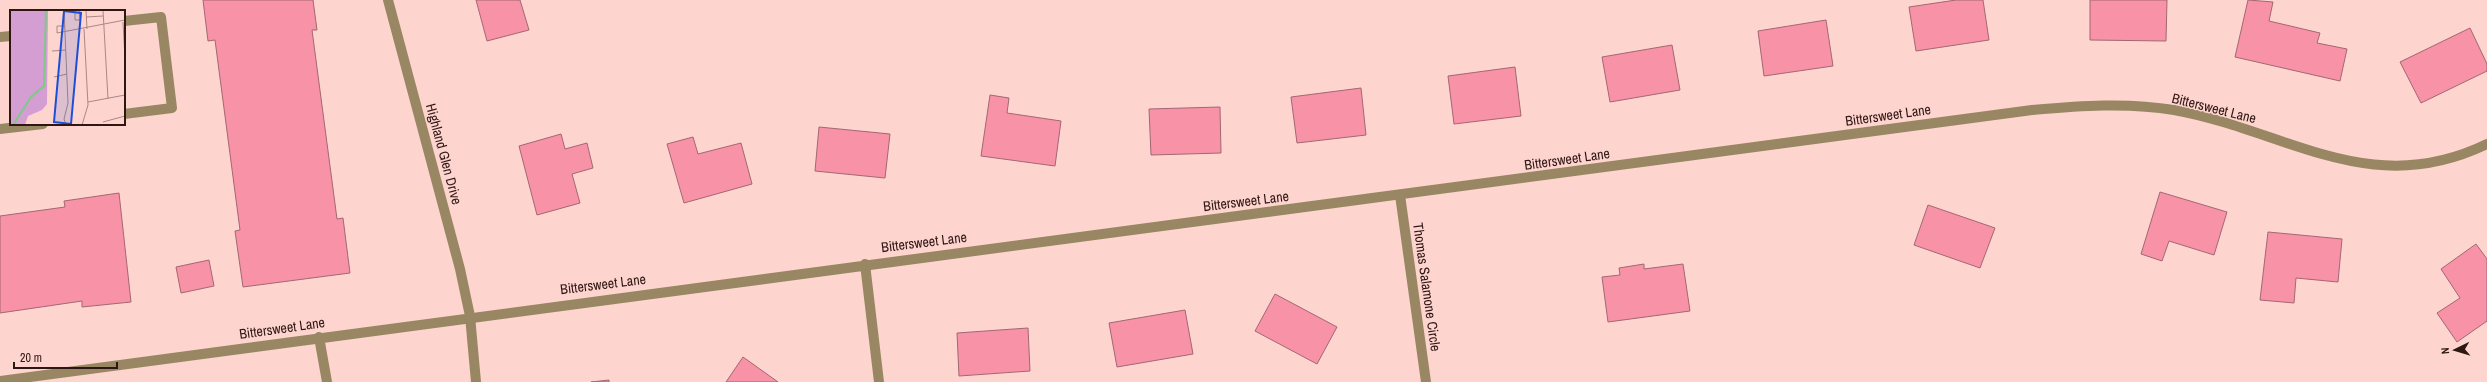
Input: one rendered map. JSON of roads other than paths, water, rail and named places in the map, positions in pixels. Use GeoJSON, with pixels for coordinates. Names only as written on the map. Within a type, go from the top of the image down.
{"type":"FeatureCollection","features":[{"type":"Feature","properties":{"kind":"street","name":"Highland Glen Drive"},"geometry":{"type":"LineString","coordinates":[[388,0],[460,269],[470,316],[476,382]]}},
{"type":"Feature","properties":{"kind":"street"},"geometry":{"type":"LineString","coordinates":[[125,21],[160,17],[172,108],[125,114]]}},
{"type":"Feature","properties":{"kind":"street"},"geometry":{"type":"LineString","coordinates":[[0,37],[10,36]]}},
{"type":"Feature","properties":{"kind":"street","name":"Bittersweet Lane"},"geometry":{"type":"LineString","coordinates":[[0,381],[470,316],[1400,195],[2032,110],[2092,105],[2173,110],[2193,114],[2326,156],[2371,165],[2398,166],[2433,162],[2454,157],[2487,144]]}},
{"type":"Feature","properties":{"kind":"street"},"geometry":{"type":"LineString","coordinates":[[0,130],[36,125]]}},
{"type":"Feature","properties":{"kind":"street","name":"Thomas Salamone Circle"},"geometry":{"type":"LineString","coordinates":[[1400,195],[1426,382]]}},
{"type":"Feature","properties":{"kind":"street"},"geometry":{"type":"LineString","coordinates":[[865,264],[879,382]]}},
{"type":"Feature","properties":{"kind":"street"},"geometry":{"type":"LineString","coordinates":[[318,337],[327,382]]}}]}
